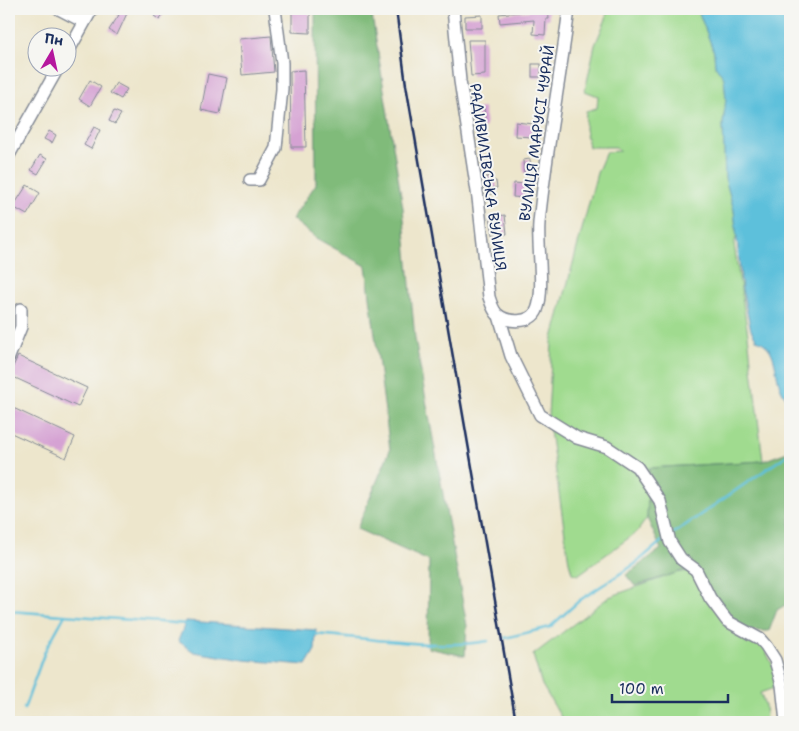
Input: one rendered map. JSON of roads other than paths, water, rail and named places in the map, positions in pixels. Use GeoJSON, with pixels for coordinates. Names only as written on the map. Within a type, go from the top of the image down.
{"type":"FeatureCollection","features":[{"type":"Feature","properties":{"kind":"street"},"geometry":{"type":"LineString","coordinates":[[59,9],[84,22]]}},
{"type":"Feature","properties":{"kind":"street"},"geometry":{"type":"LineString","coordinates":[[78,33],[92,9]]}},
{"type":"Feature","properties":{"kind":"street"},"geometry":{"type":"LineString","coordinates":[[250,180],[259,180],[276,148],[282,63],[275,9]]}},
{"type":"Feature","properties":{"kind":"street","name":"РАДИВИЛІВСЬКА ВУЛИЦЯ"},"geometry":{"type":"LineString","coordinates":[[453,9],[460,81],[479,206],[489,297],[494,311],[499,316],[511,356],[540,416],[577,438],[607,447],[637,467],[660,502],[670,542],[681,559],[696,570],[710,598],[728,621],[760,639],[775,660],[782,685],[786,722]]}},
{"type":"Feature","properties":{"kind":"street","name":"ВУЛИЦЯ МАРУСІ ЧУРАЙ"},"geometry":{"type":"LineString","coordinates":[[499,316],[524,321],[530,319],[537,310],[539,294],[539,226],[547,148],[569,9]]}},
{"type":"Feature","properties":{"kind":"street"},"geometry":{"type":"LineString","coordinates":[[10,150],[52,78]]}},
{"type":"Feature","properties":{"kind":"street"},"geometry":{"type":"LineString","coordinates":[[9,357],[21,327],[21,309]]}},
{"type":"Feature","properties":{"kind":"water"},"geometry":{"type":"Polygon","coordinates":[[[790,9],[790,402],[780,386],[771,351],[757,340],[751,330],[742,289],[734,210],[725,178],[723,124],[726,99],[724,78],[715,65],[714,52],[698,10],[790,9]]]}},
{"type":"Feature","properties":{"kind":"water"},"geometry":{"type":"Polygon","coordinates":[[[186,621],[316,630],[315,650],[306,665],[244,660],[194,652],[178,641],[186,621]]]}},
{"type":"Feature","properties":{"kind":"waterway"},"geometry":{"type":"LineString","coordinates":[[674,533],[790,453]]}},
{"type":"Feature","properties":{"kind":"waterway"},"geometry":{"type":"LineString","coordinates":[[505,638],[550,627],[580,600],[635,564],[662,541]]}},
{"type":"Feature","properties":{"kind":"waterway"},"geometry":{"type":"LineString","coordinates":[[9,611],[187,624]]}},
{"type":"Feature","properties":{"kind":"waterway"},"geometry":{"type":"LineString","coordinates":[[24,709],[45,651],[65,615]]}},
{"type":"Feature","properties":{"kind":"waterway"},"geometry":{"type":"LineString","coordinates":[[314,634],[424,644],[488,641]]}},
{"type":"Feature","properties":{"kind":"railway"},"geometry":{"type":"LineString","coordinates":[[396,9],[406,85],[516,722]]}}]}
